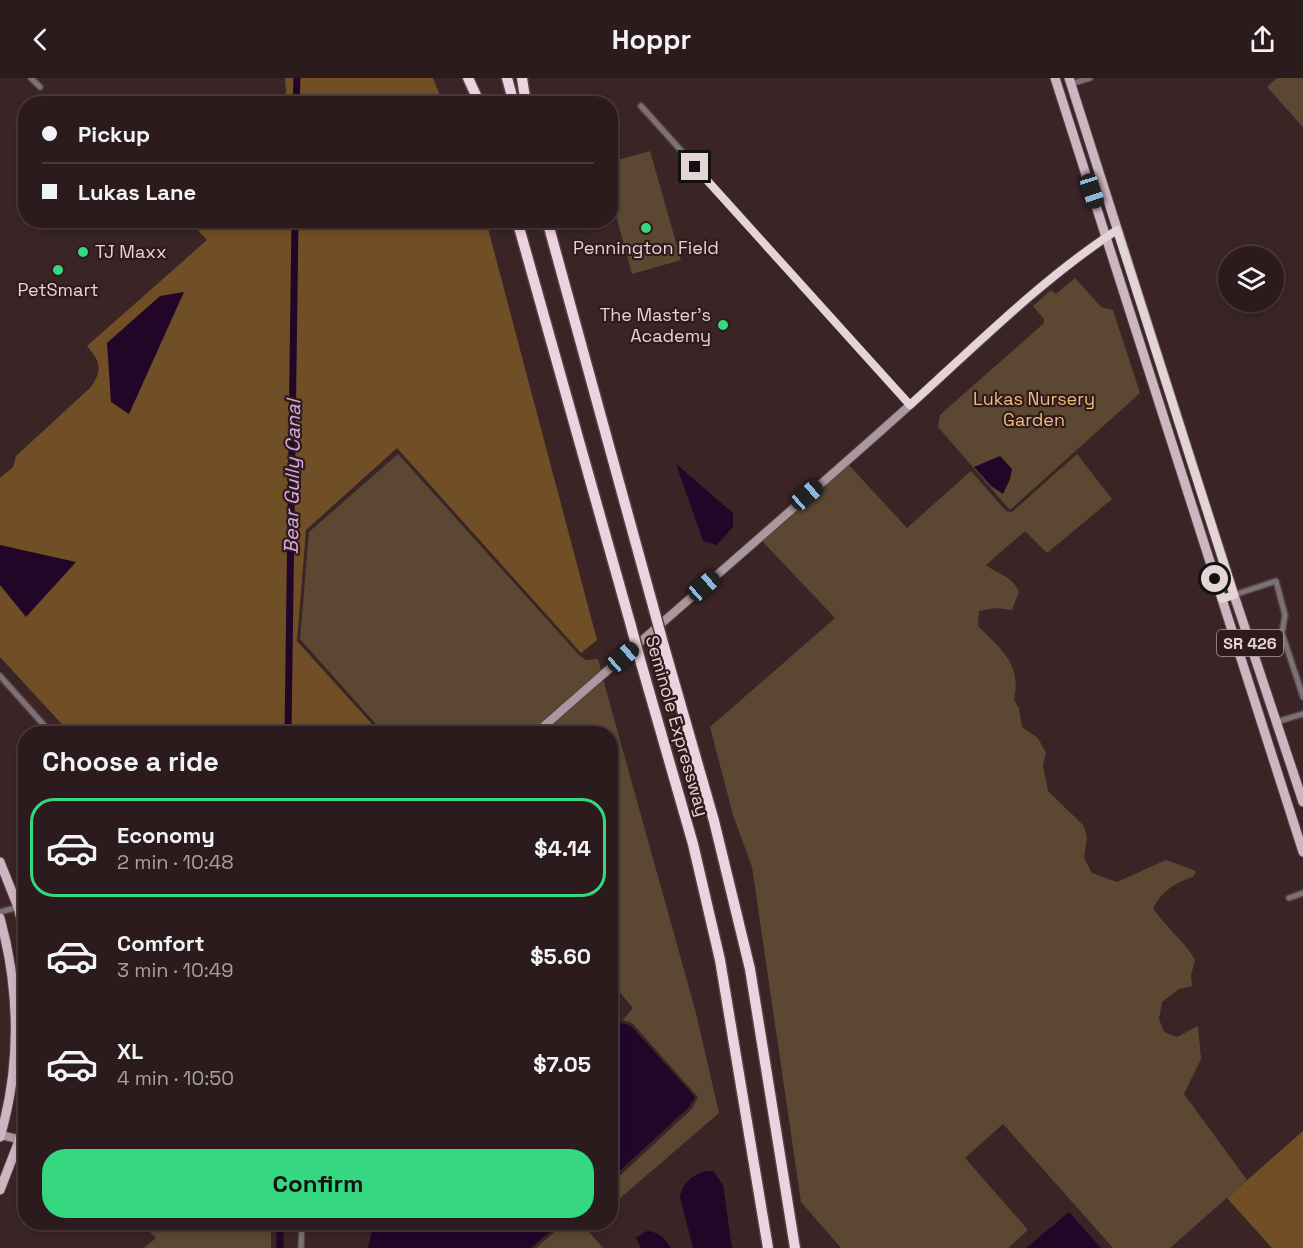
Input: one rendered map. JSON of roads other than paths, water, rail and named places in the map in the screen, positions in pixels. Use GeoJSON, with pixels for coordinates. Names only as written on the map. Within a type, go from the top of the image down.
{"type":"FeatureCollection","features":[{"type":"Feature","properties":{"kind":"highway"},"geometry":{"type":"LineString","coordinates":[[468,78],[478,96]]}},
{"type":"Feature","properties":{"kind":"highway"},"geometry":{"type":"LineString","coordinates":[[476,78],[480,96]]}},
{"type":"Feature","properties":{"kind":"highway"},"geometry":{"type":"LineString","coordinates":[[507,78],[512,96]]}},
{"type":"Feature","properties":{"kind":"highway"},"geometry":{"type":"LineString","coordinates":[[522,78],[524,96]]}},
{"type":"Feature","properties":{"kind":"highway","name":"Seminole Expressway"},"geometry":{"type":"LineString","coordinates":[[519,228],[693,844],[720,960],[768,1248]]}},
{"type":"Feature","properties":{"kind":"highway","name":"Seminole Expressway"},"geometry":{"type":"LineString","coordinates":[[549,228],[717,831],[750,969],[795,1248]]}},
{"type":"Feature","properties":{"kind":"main road","name":"SR 426"},"geometry":{"type":"LineString","coordinates":[[1055,78],[1303,852]]}},
{"type":"Feature","properties":{"kind":"main road","name":"SR 426"},"geometry":{"type":"LineString","coordinates":[[1070,81],[1234,595],[1303,802]]}},
{"type":"Feature","properties":{"kind":"main road"},"geometry":{"type":"LineString","coordinates":[[0,862],[18,898]]}},
{"type":"Feature","properties":{"kind":"main road"},"geometry":{"type":"LineString","coordinates":[[0,918],[10,964],[16,1021],[15,1058],[0,1136]]}},
{"type":"Feature","properties":{"kind":"main road"},"geometry":{"type":"LineString","coordinates":[[0,1190],[18,1150]]}},
{"type":"Feature","properties":{"kind":"street"},"geometry":{"type":"LineString","coordinates":[[31,78],[39,87]]}},
{"type":"Feature","properties":{"kind":"street"},"geometry":{"type":"LineString","coordinates":[[1070,81],[1090,78]]}},
{"type":"Feature","properties":{"kind":"street"},"geometry":{"type":"LineString","coordinates":[[641,106],[910,405]]}},
{"type":"Feature","properties":{"kind":"street"},"geometry":{"type":"LineString","coordinates":[[544,726],[1016,309],[1117,230]]}},
{"type":"Feature","properties":{"kind":"street"},"geometry":{"type":"LineString","coordinates":[[1222,599],[1276,581],[1285,615],[1282,633],[1303,697]]}},
{"type":"Feature","properties":{"kind":"street"},"geometry":{"type":"LineString","coordinates":[[0,676],[45,726]]}},
{"type":"Feature","properties":{"kind":"street"},"geometry":{"type":"LineString","coordinates":[[1276,722],[1303,714]]}},
{"type":"Feature","properties":{"kind":"street"},"geometry":{"type":"LineString","coordinates":[[1289,898],[1303,893]]}},
{"type":"Feature","properties":{"kind":"street"},"geometry":{"type":"LineString","coordinates":[[0,912],[18,907]]}},
{"type":"Feature","properties":{"kind":"street"},"geometry":{"type":"LineString","coordinates":[[0,1136],[18,1140]]}},
{"type":"Feature","properties":{"kind":"street"},"geometry":{"type":"LineString","coordinates":[[301,1248],[302,1230]]}},
{"type":"Feature","properties":{"kind":"waterway","name":"Bear Gully Canal"},"geometry":{"type":"LineString","coordinates":[[296,96],[297,78]]}},
{"type":"Feature","properties":{"kind":"waterway","name":"Bear Gully Canal"},"geometry":{"type":"LineString","coordinates":[[288,726],[295,228]]}},
{"type":"Feature","properties":{"kind":"waterway","name":"Bear Gully Canal"},"geometry":{"type":"LineString","coordinates":[[280,1230],[280,1248]]}},
{"type":"Feature","properties":{"kind":"place","name":"Pennington Field"},"geometry":{"type":"Point","coordinates":[646,228]}},
{"type":"Feature","properties":{"kind":"place","name":"TJ Maxx"},"geometry":{"type":"Point","coordinates":[83,252]}},
{"type":"Feature","properties":{"kind":"place","name":"PetSmart"},"geometry":{"type":"Point","coordinates":[58,270]}},
{"type":"Feature","properties":{"kind":"place","name":"The Master's Academy"},"geometry":{"type":"Point","coordinates":[723,325]}},
{"type":"Feature","properties":{"kind":"park label","name":"Lukas Nursery Garden"},"geometry":{"type":"Point","coordinates":[1034,409]}}]}
